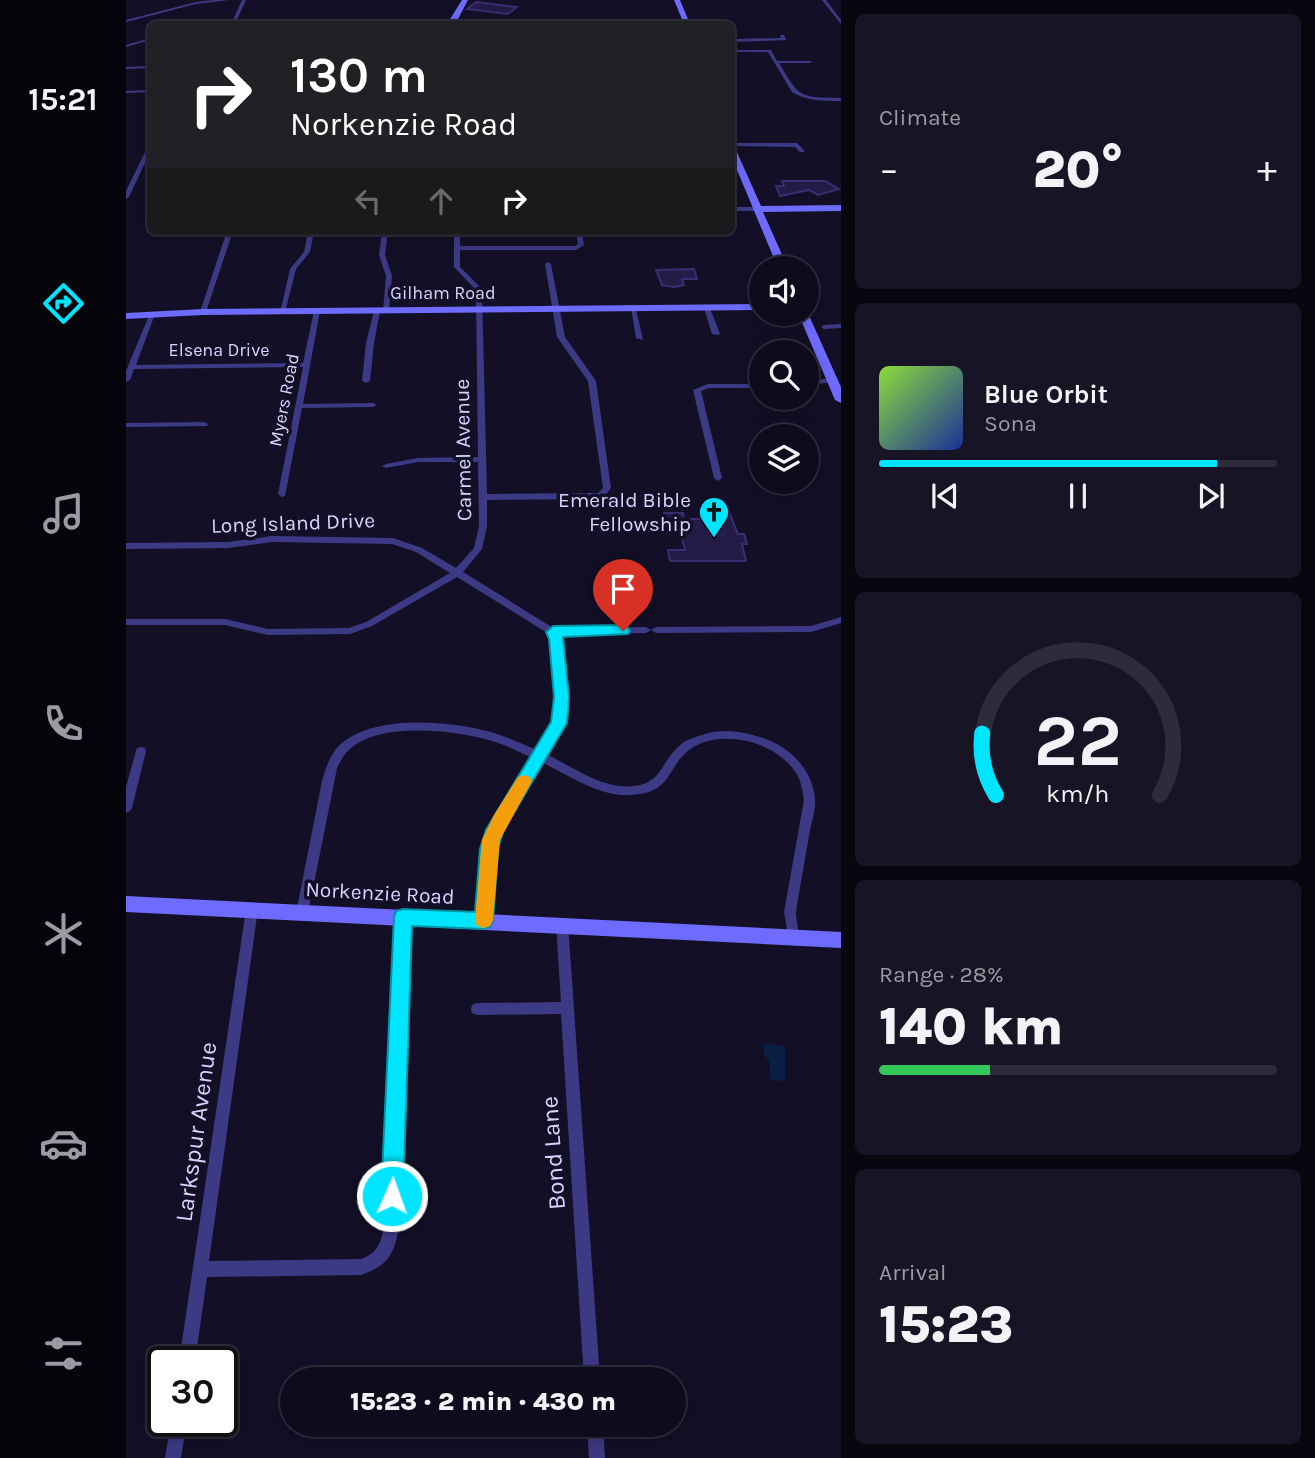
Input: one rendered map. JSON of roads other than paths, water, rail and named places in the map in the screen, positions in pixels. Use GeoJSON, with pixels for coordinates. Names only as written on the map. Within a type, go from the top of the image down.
{"type":"FeatureCollection","features":[{"type":"Feature","properties":{"kind":"street"},"geometry":{"type":"LineString","coordinates":[[126,21],[196,3],[227,0]]}},
{"type":"Feature","properties":{"kind":"street"},"geometry":{"type":"LineString","coordinates":[[234,21],[244,0]]}},
{"type":"Feature","properties":{"kind":"street"},"geometry":{"type":"LineString","coordinates":[[447,21],[458,0]]}},
{"type":"Feature","properties":{"kind":"street"},"geometry":{"type":"LineString","coordinates":[[454,21],[465,0]]}},
{"type":"Feature","properties":{"kind":"street"},"geometry":{"type":"LineString","coordinates":[[677,0],[686,21]]}},
{"type":"Feature","properties":{"kind":"street"},"geometry":{"type":"LineString","coordinates":[[824,0],[841,23]]}},
{"type":"Feature","properties":{"kind":"street"},"geometry":{"type":"LineString","coordinates":[[735,40],[783,39]]}},
{"type":"Feature","properties":{"kind":"street"},"geometry":{"type":"LineString","coordinates":[[126,46],[147,41]]}},
{"type":"Feature","properties":{"kind":"street"},"geometry":{"type":"LineString","coordinates":[[735,51],[769,51],[792,92],[800,97],[841,100]]}},
{"type":"Feature","properties":{"kind":"street"},"geometry":{"type":"LineString","coordinates":[[776,62],[810,62]]}},
{"type":"Feature","properties":{"kind":"street"},"geometry":{"type":"LineString","coordinates":[[126,68],[147,67]]}},
{"type":"Feature","properties":{"kind":"street"},"geometry":{"type":"LineString","coordinates":[[126,92],[147,92]]}},
{"type":"Feature","properties":{"kind":"street"},"geometry":{"type":"LineString","coordinates":[[735,145],[797,145],[802,151]]}},
{"type":"Feature","properties":{"kind":"street"},"geometry":{"type":"LineString","coordinates":[[126,197],[147,153]]}},
{"type":"Feature","properties":{"kind":"street"},"geometry":{"type":"LineString","coordinates":[[735,157],[778,256]]}},
{"type":"Feature","properties":{"kind":"street"},"geometry":{"type":"LineString","coordinates":[[735,209],[841,208]]}},
{"type":"Feature","properties":{"kind":"street"},"geometry":{"type":"LineString","coordinates":[[203,312],[229,235]]}},
{"type":"Feature","properties":{"kind":"street"},"geometry":{"type":"LineString","coordinates":[[282,312],[293,268],[307,252],[310,235]]}},
{"type":"Feature","properties":{"kind":"street"},"geometry":{"type":"LineString","coordinates":[[366,381],[370,343],[382,311],[389,276],[382,255],[384,235]]}},
{"type":"Feature","properties":{"kind":"street","name":"Carmel Avenue"},"geometry":{"type":"LineString","coordinates":[[126,622],[225,622],[265,632],[343,632],[369,624],[457,573],[474,555],[480,542],[483,497],[479,290],[457,267],[457,235]]}},
{"type":"Feature","properties":{"kind":"street"},"geometry":{"type":"LineString","coordinates":[[457,248],[572,248],[581,245],[580,235]]}},
{"type":"Feature","properties":{"kind":"street"},"geometry":{"type":"LineString","coordinates":[[483,497],[593,496],[604,493],[607,488],[593,388],[586,370],[561,337],[548,264]]}},
{"type":"Feature","properties":{"kind":"street","name":"Gilham Road"},"geometry":{"type":"LineString","coordinates":[[126,316],[203,312],[749,307]]}},
{"type":"Feature","properties":{"kind":"street"},"geometry":{"type":"LineString","coordinates":[[707,308],[716,334]]}},
{"type":"Feature","properties":{"kind":"street"},"geometry":{"type":"LineString","coordinates":[[633,309],[640,338]]}},
{"type":"Feature","properties":{"kind":"street","name":"Myers Road"},"geometry":{"type":"LineString","coordinates":[[282,494],[317,311]]}},
{"type":"Feature","properties":{"kind":"street"},"geometry":{"type":"LineString","coordinates":[[126,380],[152,314]]}},
{"type":"Feature","properties":{"kind":"street"},"geometry":{"type":"LineString","coordinates":[[809,326],[841,400]]}},
{"type":"Feature","properties":{"kind":"street"},"geometry":{"type":"LineString","coordinates":[[824,327],[841,326]]}},
{"type":"Feature","properties":{"kind":"street","name":"Elsena Drive"},"geometry":{"type":"LineString","coordinates":[[131,367],[307,365]]}},
{"type":"Feature","properties":{"kind":"street"},"geometry":{"type":"LineString","coordinates":[[819,382],[832,380]]}},
{"type":"Feature","properties":{"kind":"street"},"geometry":{"type":"LineString","coordinates":[[718,478],[697,390],[708,386],[749,386]]}},
{"type":"Feature","properties":{"kind":"street"},"geometry":{"type":"LineString","coordinates":[[299,406],[373,405]]}},
{"type":"Feature","properties":{"kind":"street"},"geometry":{"type":"LineString","coordinates":[[126,425],[204,424]]}},
{"type":"Feature","properties":{"kind":"street"},"geometry":{"type":"LineString","coordinates":[[386,466],[418,460],[481,459]]}},
{"type":"Feature","properties":{"kind":"street","name":"Long Island Drive"},"geometry":{"type":"LineString","coordinates":[[126,546],[228,545],[272,539],[378,539],[414,548],[553,632]]}},
{"type":"Feature","properties":{"kind":"street"},"geometry":{"type":"LineString","coordinates":[[484,921],[489,849],[494,830],[557,729],[562,709],[557,643],[553,632],[811,629],[841,620]]}},
{"type":"Feature","properties":{"kind":"street"},"geometry":{"type":"LineString","coordinates":[[302,913],[330,773],[338,755],[349,742],[385,728],[482,735],[540,757],[605,787],[630,791],[658,782],[668,772],[681,750],[702,739],[745,737],[782,751],[804,774],[810,794],[790,912],[793,937]]}},
{"type":"Feature","properties":{"kind":"street"},"geometry":{"type":"LineString","coordinates":[[126,808],[141,751]]}},
{"type":"Feature","properties":{"kind":"street","name":"Norkenzie Road"},"geometry":{"type":"LineString","coordinates":[[126,904],[841,940]]}},
{"type":"Feature","properties":{"kind":"street","name":"Larkspur Avenue"},"geometry":{"type":"LineString","coordinates":[[189,1346],[252,909]]}},
{"type":"Feature","properties":{"kind":"street"},"geometry":{"type":"LineString","coordinates":[[201,1269],[361,1267],[371,1265],[384,1253],[391,1224],[403,917]]}},
{"type":"Feature","properties":{"kind":"street","name":"Bond Lane"},"geometry":{"type":"LineString","coordinates":[[562,924],[591,1367]]}},
{"type":"Feature","properties":{"kind":"street"},"geometry":{"type":"LineString","coordinates":[[477,1009],[568,1008]]}},
{"type":"Feature","properties":{"kind":"street"},"geometry":{"type":"LineString","coordinates":[[173,1458],[176,1437]]}},
{"type":"Feature","properties":{"kind":"street"},"geometry":{"type":"LineString","coordinates":[[596,1437],[597,1458]]}},
{"type":"Feature","properties":{"kind":"water"},"geometry":{"type":"Polygon","coordinates":[[[764,1045],[785,1047],[785,1082],[770,1079],[770,1063],[764,1054],[764,1045]]]}},
{"type":"Feature","properties":{"kind":"place","name":"Emerald Bible Fellowship"},"geometry":{"type":"Point","coordinates":[714,539]}}]}
